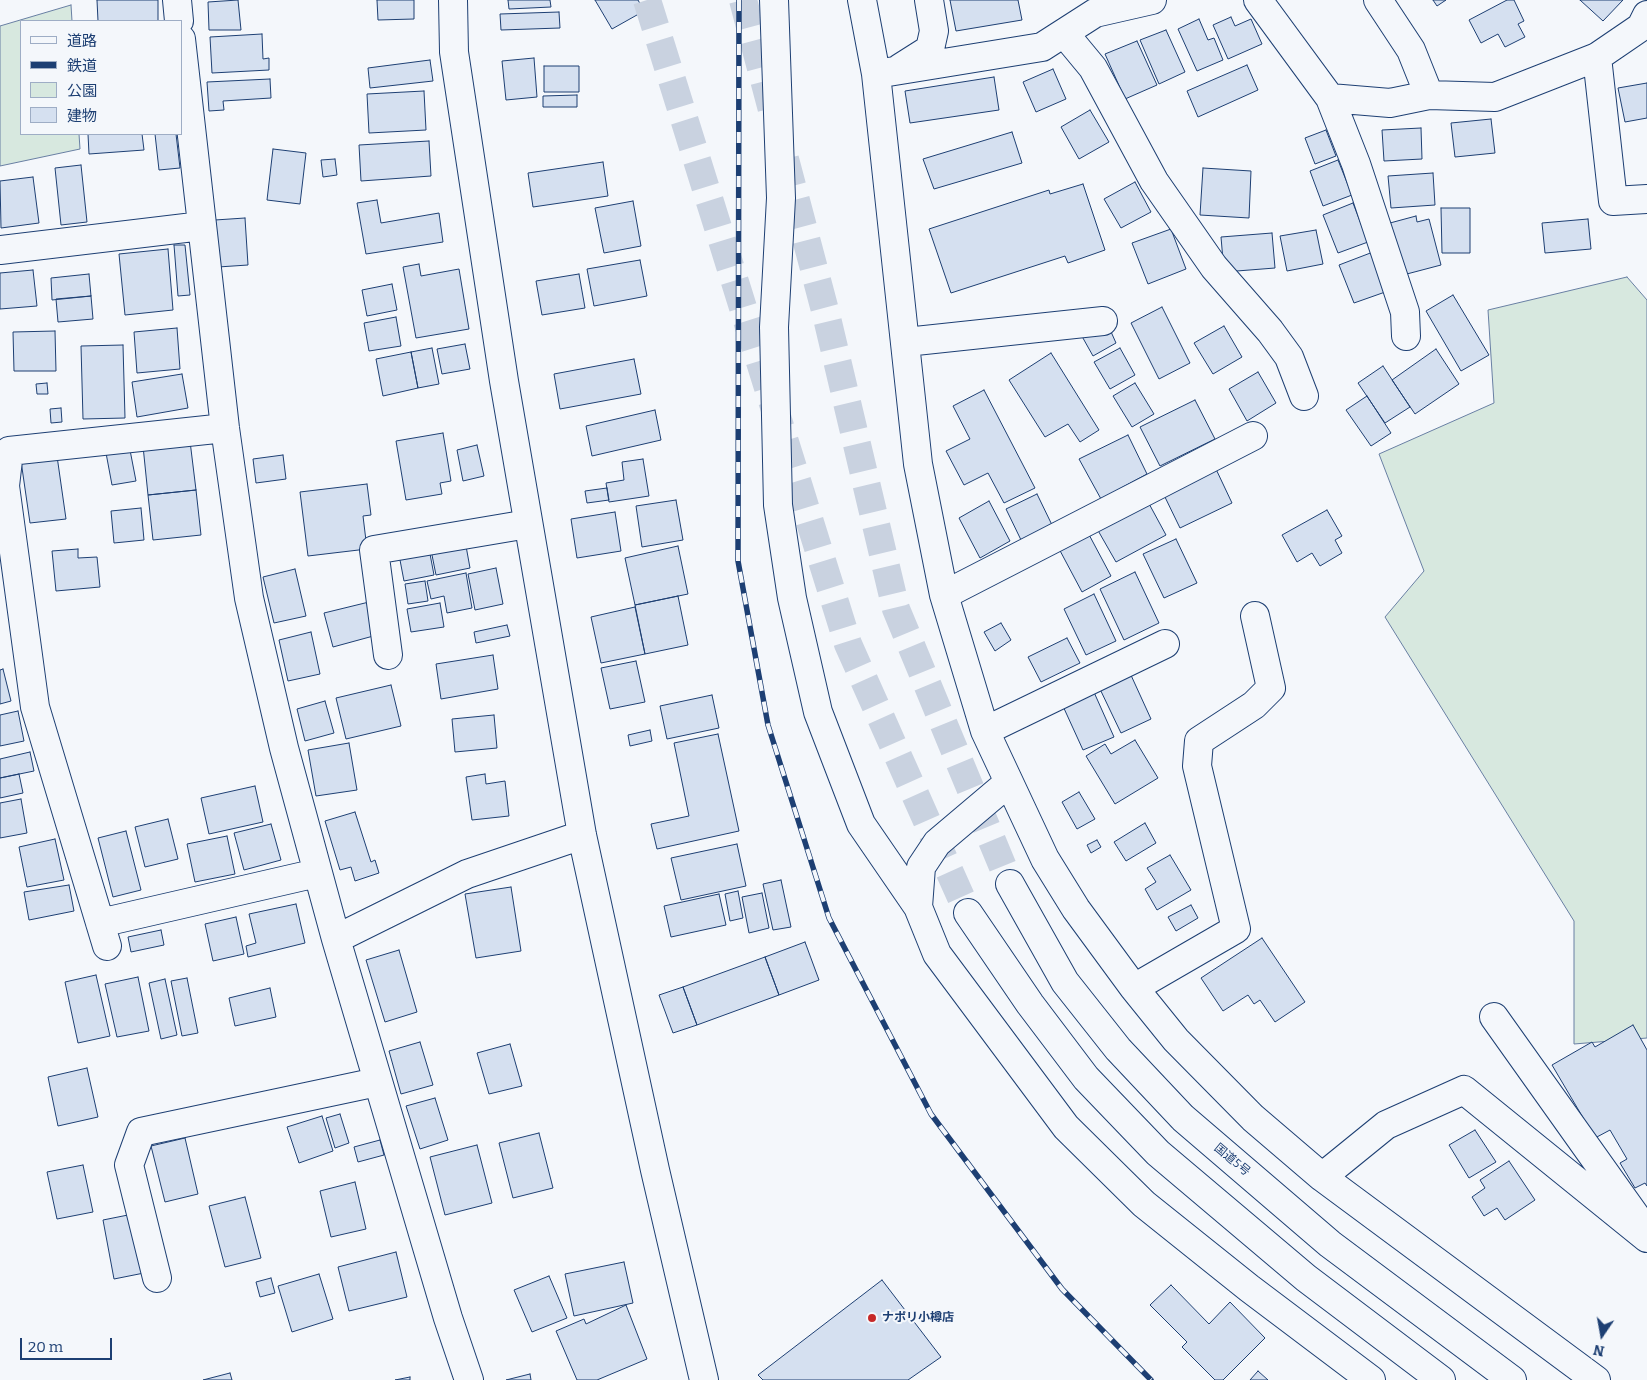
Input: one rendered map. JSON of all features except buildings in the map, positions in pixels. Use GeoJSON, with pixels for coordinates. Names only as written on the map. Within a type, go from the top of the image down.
{"type":"FeatureCollection","features":[{"type":"Feature","properties":{"kind":"main road"},"geometry":{"type":"LineString","coordinates":[[177,0],[179,20]]}},
{"type":"Feature","properties":{"kind":"main road"},"geometry":{"type":"LineString","coordinates":[[453,0],[454,52],[528,524],[582,835],[655,1170],[704,1380]]}},
{"type":"Feature","properties":{"kind":"main road"},"geometry":{"type":"LineString","coordinates":[[774,0],[781,198],[774,327],[778,505],[792,598],[818,712],[861,824],[918,907],[937,954],[1066,1127],[1144,1204],[1249,1288],[1371,1380]]}},
{"type":"Feature","properties":{"kind":"main road"},"geometry":{"type":"LineString","coordinates":[[862,0],[885,73],[906,342],[918,464],[944,595],[985,730],[1045,859],[1076,909],[1134,988],[1183,1048],[1253,1118],[1322,1177],[1596,1380]]}},
{"type":"Feature","properties":{"kind":"main road"},"geometry":{"type":"LineString","coordinates":[[885,73],[930,49],[934,31],[929,0]]}},
{"type":"Feature","properties":{"kind":"main road"},"geometry":{"type":"LineString","coordinates":[[885,73],[1042,47],[1095,13],[1152,0]]}},
{"type":"Feature","properties":{"kind":"main road"},"geometry":{"type":"LineString","coordinates":[[1258,0],[1330,98],[1356,164],[1405,312],[1406,336]]}},
{"type":"Feature","properties":{"kind":"main road"},"geometry":{"type":"LineString","coordinates":[[1378,0],[1411,50],[1429,95]]}},
{"type":"Feature","properties":{"kind":"main road"},"geometry":{"type":"LineString","coordinates":[[1330,98],[1390,103],[1429,95],[1495,97],[1597,57],[1640,27],[1647,15]]}},
{"type":"Feature","properties":{"kind":"main road"},"geometry":{"type":"LineString","coordinates":[[1064,33],[1093,68],[1154,181],[1214,267],[1270,331],[1289,357],[1304,396]]}},
{"type":"Feature","properties":{"kind":"main road"},"geometry":{"type":"LineString","coordinates":[[182,49],[225,428],[249,598],[284,748],[317,873],[445,1309],[469,1380]]}},
{"type":"Feature","properties":{"kind":"main road"},"geometry":{"type":"LineString","coordinates":[[1597,57],[1613,202],[1647,198]]}},
{"type":"Feature","properties":{"kind":"main road"},"geometry":{"type":"LineString","coordinates":[[0,250],[202,226]]}},
{"type":"Feature","properties":{"kind":"main road"},"geometry":{"type":"LineString","coordinates":[[906,342],[1104,321]]}},
{"type":"Feature","properties":{"kind":"main road"},"geometry":{"type":"LineString","coordinates":[[225,428],[10,451],[5,486],[35,707],[104,934],[317,873]]}},
{"type":"Feature","properties":{"kind":"main road"},"geometry":{"type":"LineString","coordinates":[[944,595],[1253,436]]}},
{"type":"Feature","properties":{"kind":"main road"},"geometry":{"type":"LineString","coordinates":[[388,655],[374,550],[528,524]]}},
{"type":"Feature","properties":{"kind":"main road"},"geometry":{"type":"LineString","coordinates":[[1134,988],[1236,929],[1197,766],[1199,740],[1254,705],[1270,688],[1255,616]]}},
{"type":"Feature","properties":{"kind":"main road"},"geometry":{"type":"LineString","coordinates":[[985,730],[1166,644]]}},
{"type":"Feature","properties":{"kind":"main road"},"geometry":{"type":"LineString","coordinates":[[918,907],[922,867],[937,843],[1008,782]]}},
{"type":"Feature","properties":{"kind":"main road"},"geometry":{"type":"LineString","coordinates":[[336,939],[467,874],[582,835]]}},
{"type":"Feature","properties":{"kind":"main road","name":"国道5号"},"geometry":{"type":"LineString","coordinates":[[1010,884],[1065,982],[1118,1049],[1183,1118],[1330,1244],[1512,1380]]}},
{"type":"Feature","properties":{"kind":"main road"},"geometry":{"type":"LineString","coordinates":[[968,913],[1030,1004],[1086,1078],[1158,1153],[1306,1278],[1441,1380]]}},
{"type":"Feature","properties":{"kind":"main road"},"geometry":{"type":"LineString","coordinates":[[1494,1017],[1647,1232]]}},
{"type":"Feature","properties":{"kind":"main road"},"geometry":{"type":"LineString","coordinates":[[157,1278],[129,1165],[141,1132],[377,1082]]}},
{"type":"Feature","properties":{"kind":"main road"},"geometry":{"type":"LineString","coordinates":[[1322,1177],[1386,1125],[1464,1090],[1647,1238]]}},
{"type":"Feature","properties":{"kind":"green space"},"geometry":{"type":"Polygon","coordinates":[[[71,5],[72,20],[20,20],[71,5]]]}},
{"type":"Feature","properties":{"kind":"green space"},"geometry":{"type":"Polygon","coordinates":[[[20,20],[20,135],[79,135],[80,149],[0,166],[0,26],[20,20]]]}},
{"type":"Feature","properties":{"kind":"green space"},"geometry":{"type":"Polygon","coordinates":[[[1627,277],[1647,300],[1647,1038],[1574,1044],[1574,921],[1385,617],[1424,571],[1379,454],[1494,403],[1488,310],[1627,277]]]}},
{"type":"Feature","properties":{"kind":"tunnel"},"geometry":{"type":"LineString","coordinates":[[647,0],[848,644],[968,913]]}},
{"type":"Feature","properties":{"kind":"tunnel"},"geometry":{"type":"LineString","coordinates":[[743,0],[772,110]]}},
{"type":"Feature","properties":{"kind":"tunnel"},"geometry":{"type":"LineString","coordinates":[[785,159],[827,318],[896,609],[1010,884]]}},
{"type":"Feature","properties":{"kind":"railway"},"geometry":{"type":"LineString","coordinates":[[739,0],[738,561],[768,725],[829,918],[931,1114],[1062,1289],[1151,1380]]}},
{"type":"Feature","properties":{"kind":"place","name":"ナポリ小樽店"},"geometry":{"type":"Point","coordinates":[872,1318]}}]}
